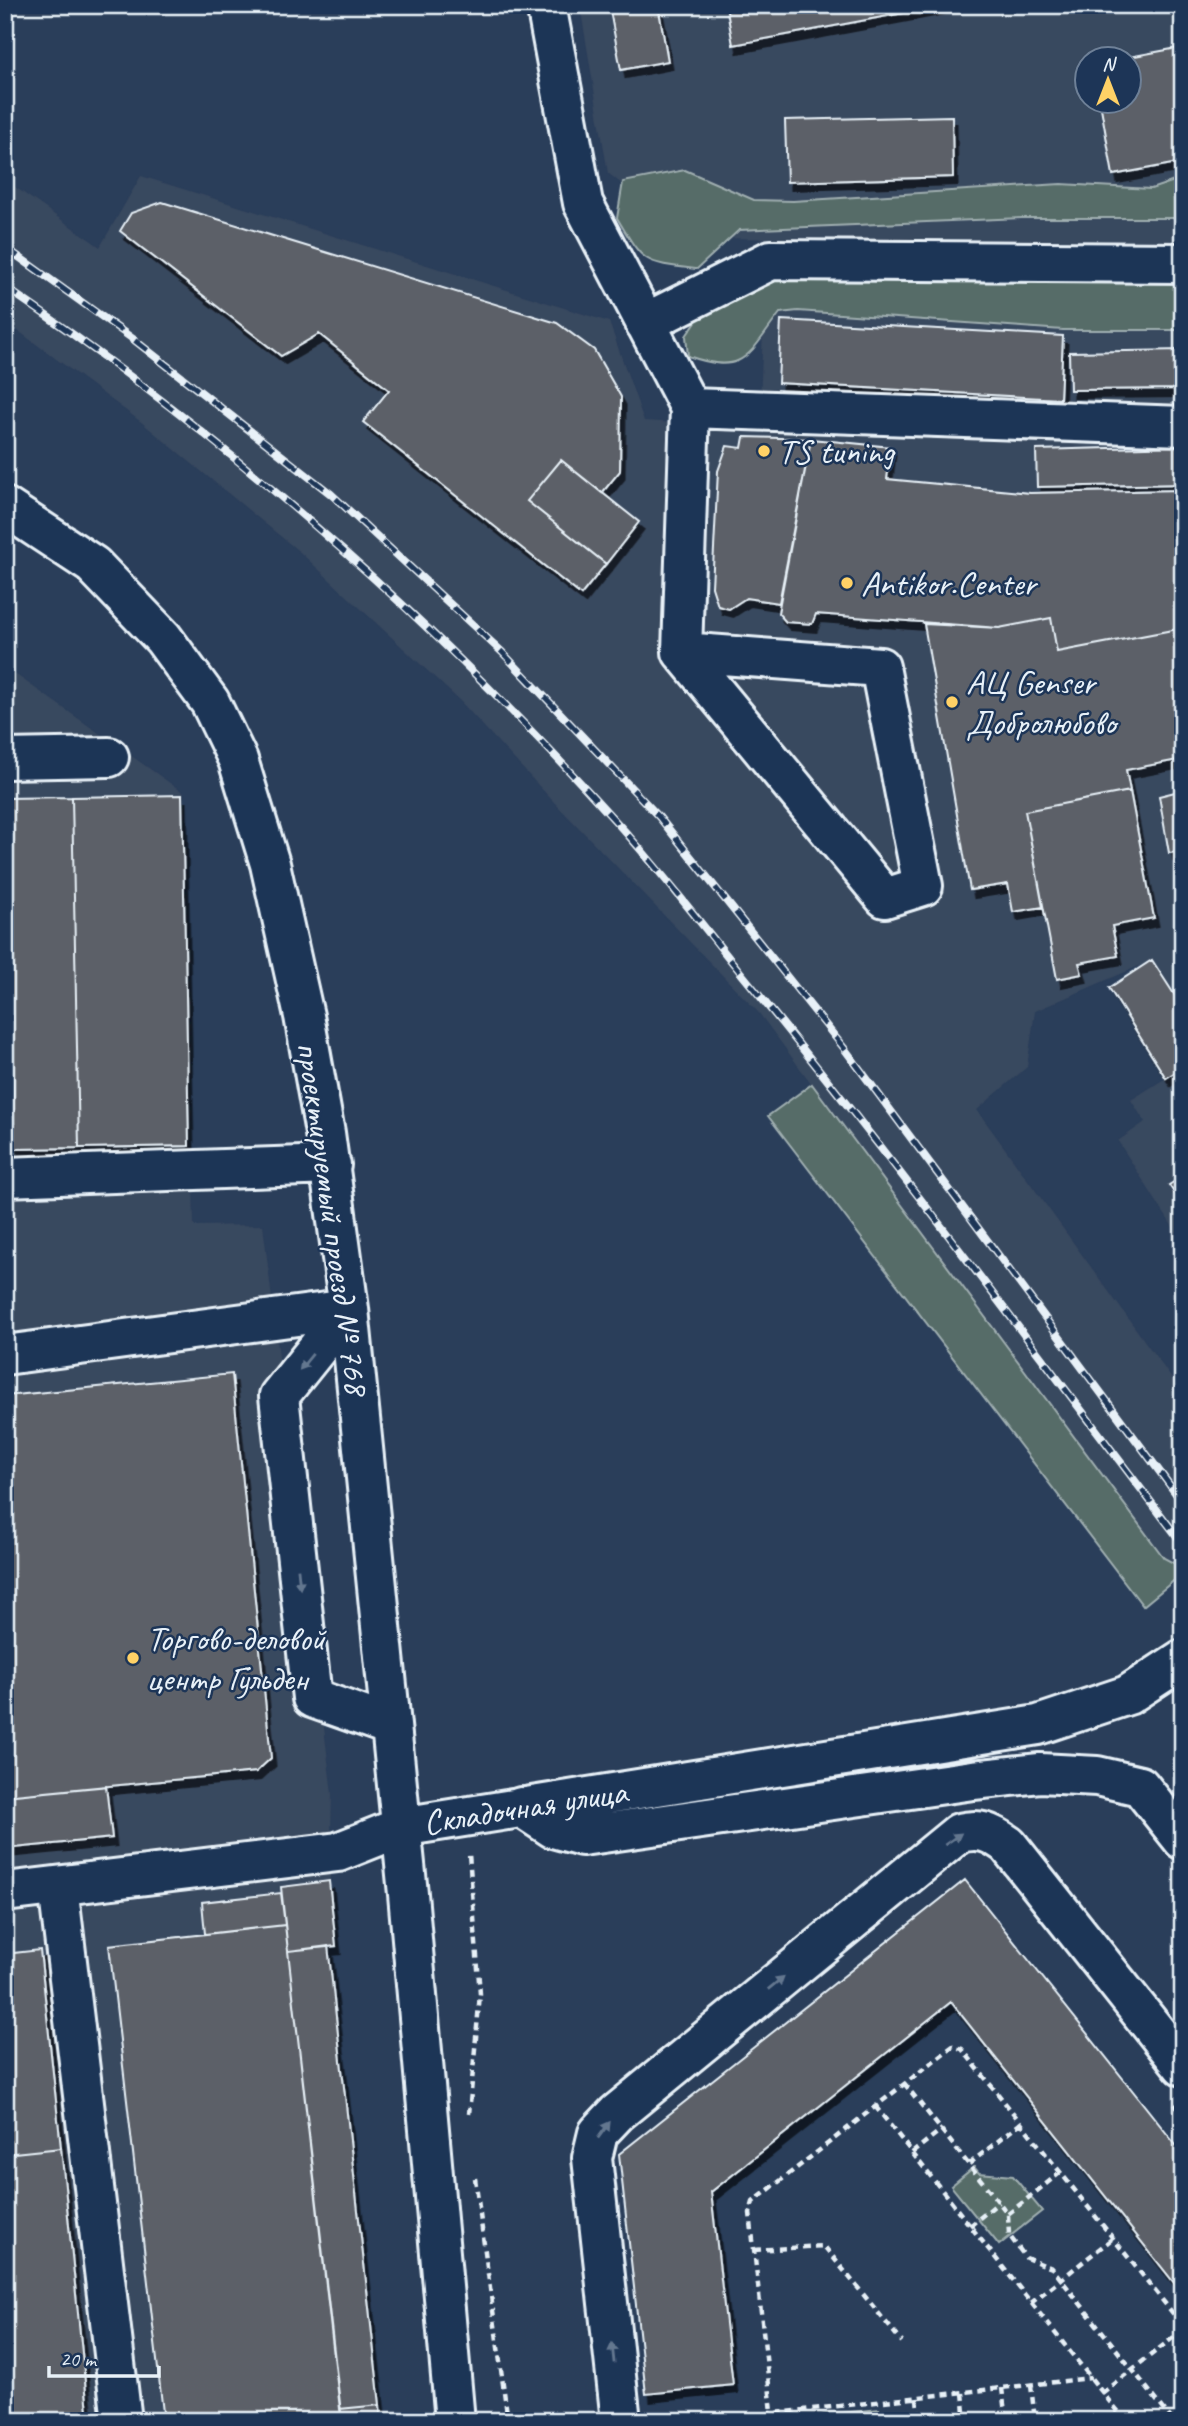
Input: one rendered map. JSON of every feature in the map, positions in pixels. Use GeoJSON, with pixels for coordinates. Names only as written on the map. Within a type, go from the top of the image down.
{"type":"FeatureCollection","features":[{"type":"Feature","properties":{"kind":"street"},"geometry":{"type":"LineString","coordinates":[[546,5],[583,203],[690,408],[682,653],[885,898],[923,886],[880,667],[682,653]]}},
{"type":"Feature","properties":{"kind":"street"},"geometry":{"type":"LineString","coordinates":[[645,323],[771,260],[1183,263]]}},
{"type":"Feature","properties":{"kind":"street"},"geometry":{"type":"LineString","coordinates":[[690,408],[1183,426]]}},
{"type":"Feature","properties":{"kind":"street","name":"проектируемый проезд № 768"},"geometry":{"type":"LineString","coordinates":[[5,507],[93,565],[163,638],[210,702],[238,760],[273,877],[304,1016],[331,1165],[349,1309],[401,1827]]}},
{"type":"Feature","properties":{"kind":"street"},"geometry":{"type":"LineString","coordinates":[[5,759],[109,757]]}},
{"type":"Feature","properties":{"kind":"street"},"geometry":{"type":"LineString","coordinates":[[5,1177],[331,1165]]}},
{"type":"Feature","properties":{"kind":"street"},"geometry":{"type":"LineString","coordinates":[[5,1355],[349,1309]]}},
{"type":"Feature","properties":{"kind":"street"},"geometry":{"type":"LineString","coordinates":[[349,1309],[279,1395],[312,1698],[391,1726]]}},
{"type":"Feature","properties":{"kind":"street","name":"Складочная улица"},"geometry":{"type":"LineString","coordinates":[[455,2421],[401,1827],[1038,1726],[1128,1695],[1183,1659]]}},
{"type":"Feature","properties":{"kind":"street"},"geometry":{"type":"LineString","coordinates":[[521,1807],[553,1828],[582,1836],[1040,1773],[1097,1776],[1140,1786],[1178,1833]]}},
{"type":"Feature","properties":{"kind":"street"},"geometry":{"type":"LineString","coordinates":[[5,1892],[338,1852],[401,1827]]}},
{"type":"Feature","properties":{"kind":"street"},"geometry":{"type":"LineString","coordinates":[[621,2421],[592,2158],[598,2133],[617,2113],[959,1833],[975,1830],[991,1832],[1008,1845],[1183,2066]]}},
{"type":"Feature","properties":{"kind":"street"},"geometry":{"type":"LineString","coordinates":[[58,1886],[121,2421]]}},
{"type":"Feature","properties":{"kind":"path"},"geometry":{"type":"LineString","coordinates":[[468,2126],[480,1994],[469,1851]]}},
{"type":"Feature","properties":{"kind":"path"},"geometry":{"type":"LineString","coordinates":[[773,2421],[750,2213],[753,2202],[949,2048],[957,2046],[1061,2172],[1183,2328],[1102,2393]]}},
{"type":"Feature","properties":{"kind":"path"},"geometry":{"type":"LineString","coordinates":[[904,2083],[1008,2214],[1009,2235],[1018,2248],[1029,2261],[1049,2265],[1173,2421]]}},
{"type":"Feature","properties":{"kind":"path"},"geometry":{"type":"LineString","coordinates":[[1174,2103],[1183,2114]]}},
{"type":"Feature","properties":{"kind":"path"},"geometry":{"type":"LineString","coordinates":[[875,2106],[1125,2421]]}},
{"type":"Feature","properties":{"kind":"path"},"geometry":{"type":"LineString","coordinates":[[969,2164],[1021,2123]]}},
{"type":"Feature","properties":{"kind":"path"},"geometry":{"type":"LineString","coordinates":[[912,2153],[942,2129]]}},
{"type":"Feature","properties":{"kind":"path"},"geometry":{"type":"LineString","coordinates":[[473,2166],[508,2421]]}},
{"type":"Feature","properties":{"kind":"path"},"geometry":{"type":"LineString","coordinates":[[1008,2214],[1061,2172]]}},
{"type":"Feature","properties":{"kind":"path"},"geometry":{"type":"LineString","coordinates":[[970,2225],[999,2202]]}},
{"type":"Feature","properties":{"kind":"path"},"geometry":{"type":"LineString","coordinates":[[1031,2303],[1113,2238]]}},
{"type":"Feature","properties":{"kind":"path"},"geometry":{"type":"LineString","coordinates":[[754,2250],[824,2246],[902,2342]]}},
{"type":"Feature","properties":{"kind":"path"},"geometry":{"type":"LineString","coordinates":[[705,2421],[1091,2378]]}},
{"type":"Feature","properties":{"kind":"path"},"geometry":{"type":"LineString","coordinates":[[1031,2385],[1035,2421]]}},
{"type":"Feature","properties":{"kind":"path"},"geometry":{"type":"LineString","coordinates":[[1002,2388],[1006,2421]]}},
{"type":"Feature","properties":{"kind":"path"},"geometry":{"type":"LineString","coordinates":[[964,2393],[967,2421]]}},
{"type":"Feature","properties":{"kind":"path"},"geometry":{"type":"LineString","coordinates":[[917,2398],[919,2421]]}},
{"type":"Feature","properties":{"kind":"shaded area"},"geometry":{"type":"Polygon","coordinates":[[[580,5],[1183,5],[1183,241],[690,238],[608,173],[580,5]]]}},
{"type":"Feature","properties":{"kind":"shaded area"},"geometry":{"type":"Polygon","coordinates":[[[141,176],[609,322],[644,421],[759,428],[764,305],[1183,322],[1183,1243],[1118,1141],[1145,1122],[1131,1100],[1166,1078],[1109,988],[1146,963],[1035,1011],[1027,1067],[977,1110],[1183,1394],[1183,1568],[1164,1558],[759,1013],[460,701],[301,553],[140,421],[5,321],[5,180],[100,247],[141,176]]]}},
{"type":"Feature","properties":{"kind":"shaded area"},"geometry":{"type":"Polygon","coordinates":[[[5,667],[184,793],[194,1226],[263,1225],[332,1794],[328,1947],[381,2421],[5,2421],[5,667]]]}},
{"type":"Feature","properties":{"kind":"green space"},"geometry":{"type":"Polygon","coordinates":[[[685,170],[754,200],[793,201],[1061,184],[1151,189],[1183,178],[1183,218],[1022,218],[739,230],[697,269],[666,265],[647,258],[633,245],[617,218],[623,182],[685,170]]]}},
{"type":"Feature","properties":{"kind":"green space"},"geometry":{"type":"Polygon","coordinates":[[[1183,267],[1183,330],[1063,330],[798,311],[780,313],[752,350],[734,362],[722,364],[688,356],[686,336],[697,320],[757,272],[1183,267]]]}},
{"type":"Feature","properties":{"kind":"green space"},"geometry":{"type":"Polygon","coordinates":[[[812,1084],[1164,1558],[1183,1568],[1183,1573],[1143,1606],[768,1116],[812,1084]]]}},
{"type":"Feature","properties":{"kind":"green space"},"geometry":{"type":"Polygon","coordinates":[[[974,2167],[979,2173],[1013,2176],[1042,2211],[999,2245],[951,2186],[974,2167]]]}},
{"type":"Feature","properties":{"kind":"green space"},"geometry":{"type":"Polygon","coordinates":[[[879,2409],[881,2421],[823,2421],[823,2415],[879,2409]]]}},
{"type":"Feature","properties":{"kind":"building"},"geometry":{"type":"Polygon","coordinates":[[[609,5],[658,5],[668,61],[621,70],[609,5]]]}},
{"type":"Feature","properties":{"kind":"building"},"geometry":{"type":"Polygon","coordinates":[[[726,5],[946,5],[733,45],[726,5]]]}},
{"type":"Feature","properties":{"kind":"building"},"geometry":{"type":"Polygon","coordinates":[[[1183,47],[1183,162],[1113,175],[1102,116],[1142,116],[1142,55],[1183,47]]]}},
{"type":"Feature","properties":{"kind":"building"},"geometry":{"type":"Polygon","coordinates":[[[952,116],[953,177],[787,182],[785,120],[952,116]]]}},
{"type":"Feature","properties":{"kind":"building"},"geometry":{"type":"Polygon","coordinates":[[[162,202],[557,323],[594,350],[621,397],[620,471],[602,493],[561,460],[527,501],[606,564],[581,595],[363,422],[389,390],[319,334],[281,356],[120,231],[131,213],[162,202]]]}},
{"type":"Feature","properties":{"kind":"building"},"geometry":{"type":"Polygon","coordinates":[[[781,320],[1063,336],[1060,399],[778,383],[781,320]]]}},
{"type":"Feature","properties":{"kind":"building"},"geometry":{"type":"Polygon","coordinates":[[[1183,350],[1183,389],[1070,390],[1069,352],[1183,350]]]}},
{"type":"Feature","properties":{"kind":"building"},"geometry":{"type":"Polygon","coordinates":[[[744,437],[811,439],[779,603],[746,598],[729,609],[718,606],[712,587],[718,471],[727,446],[742,448],[744,437]]]}},
{"type":"Feature","properties":{"kind":"building"},"geometry":{"type":"Polygon","coordinates":[[[811,439],[891,447],[887,479],[1030,493],[1183,490],[1183,628],[1057,652],[1051,618],[999,628],[816,614],[812,624],[786,622],[778,613],[811,439]]]}},
{"type":"Feature","properties":{"kind":"building"},"geometry":{"type":"Polygon","coordinates":[[[1183,446],[1183,484],[1037,487],[1036,450],[1183,446]]]}},
{"type":"Feature","properties":{"kind":"building"},"geometry":{"type":"Polygon","coordinates":[[[561,460],[639,522],[606,564],[527,501],[561,460]]]}},
{"type":"Feature","properties":{"kind":"building"},"geometry":{"type":"Polygon","coordinates":[[[1051,618],[1057,652],[1183,628],[1183,759],[1126,770],[1130,791],[1025,811],[1043,907],[1013,912],[1008,884],[970,890],[924,624],[999,628],[1051,618]]]}},
{"type":"Feature","properties":{"kind":"building"},"geometry":{"type":"Polygon","coordinates":[[[1183,790],[1183,851],[1169,853],[1159,796],[1183,790]]]}},
{"type":"Feature","properties":{"kind":"building"},"geometry":{"type":"Polygon","coordinates":[[[1130,791],[1154,918],[1112,926],[1118,956],[1079,963],[1082,974],[1057,979],[1025,811],[1130,791]]]}},
{"type":"Feature","properties":{"kind":"building"},"geometry":{"type":"Polygon","coordinates":[[[182,795],[189,1146],[79,1148],[72,797],[182,795]]]}},
{"type":"Feature","properties":{"kind":"building"},"geometry":{"type":"Polygon","coordinates":[[[72,797],[79,1148],[14,1149],[5,798],[72,797]]]}},
{"type":"Feature","properties":{"kind":"building"},"geometry":{"type":"Polygon","coordinates":[[[1152,960],[1183,1008],[1183,1048],[1180,1050],[1183,1067],[1166,1078],[1109,988],[1152,960]]]}},
{"type":"Feature","properties":{"kind":"building"},"geometry":{"type":"Polygon","coordinates":[[[1183,1176],[1183,1206],[1169,1185],[1183,1176]]]}},
{"type":"Feature","properties":{"kind":"building","name":"Торгово-деловой центр Гульден"},"geometry":{"type":"Polygon","coordinates":[[[232,1374],[271,1758],[256,1772],[5,1796],[5,1396],[232,1374]]]}},
{"type":"Feature","properties":{"kind":"building"},"geometry":{"type":"Polygon","coordinates":[[[106,1786],[112,1838],[5,1849],[5,1796],[106,1786]]]}},
{"type":"Feature","properties":{"kind":"building"},"geometry":{"type":"Polygon","coordinates":[[[965,1880],[1183,2154],[1183,2294],[951,2002],[711,2192],[733,2385],[646,2394],[619,2154],[965,1880]]]}},
{"type":"Feature","properties":{"kind":"building"},"geometry":{"type":"Polygon","coordinates":[[[329,1881],[336,1946],[288,1951],[281,1887],[329,1881]]]}},
{"type":"Feature","properties":{"kind":"building"},"geometry":{"type":"Polygon","coordinates":[[[281,1893],[285,1925],[205,1934],[202,1902],[281,1893]]]}},
{"type":"Feature","properties":{"kind":"building"},"geometry":{"type":"Polygon","coordinates":[[[285,1925],[342,2421],[164,2421],[109,1945],[285,1925]]]}},
{"type":"Feature","properties":{"kind":"building"},"geometry":{"type":"Polygon","coordinates":[[[328,1946],[380,2405],[340,2409],[288,1951],[328,1946]]]}},
{"type":"Feature","properties":{"kind":"building"},"geometry":{"type":"Polygon","coordinates":[[[40,1950],[61,2148],[5,2154],[5,1954],[40,1950]]]}},
{"type":"Feature","properties":{"kind":"building"},"geometry":{"type":"Polygon","coordinates":[[[61,2148],[89,2421],[5,2421],[5,2262],[12,2261],[5,2194],[5,2154],[61,2148]]]}},
{"type":"Feature","properties":{"kind":"building"},"geometry":{"type":"Polygon","coordinates":[[[380,2405],[381,2421],[342,2421],[340,2409],[380,2405]]]}},
{"type":"Feature","properties":{"kind":"railway"},"geometry":{"type":"LineString","coordinates":[[5,247],[133,339],[331,494],[502,652],[659,817],[844,1048],[1183,1503]]}},
{"type":"Feature","properties":{"kind":"railway"},"geometry":{"type":"LineString","coordinates":[[5,287],[89,346],[250,471],[404,606],[550,750],[651,861],[798,1043],[1183,1544]]}},
{"type":"Feature","properties":{"kind":"place","name":"TS tuning"},"geometry":{"type":"Point","coordinates":[764,451]}},
{"type":"Feature","properties":{"kind":"place","name":"Antikor.Center"},"geometry":{"type":"Point","coordinates":[847,583]}},
{"type":"Feature","properties":{"kind":"place","name":"АЦ Genser Добролюбово"},"geometry":{"type":"Point","coordinates":[952,702]}},
{"type":"Feature","properties":{"kind":"place","name":"Торгово-деловой центр Гульден"},"geometry":{"type":"Point","coordinates":[133,1658]}}]}
